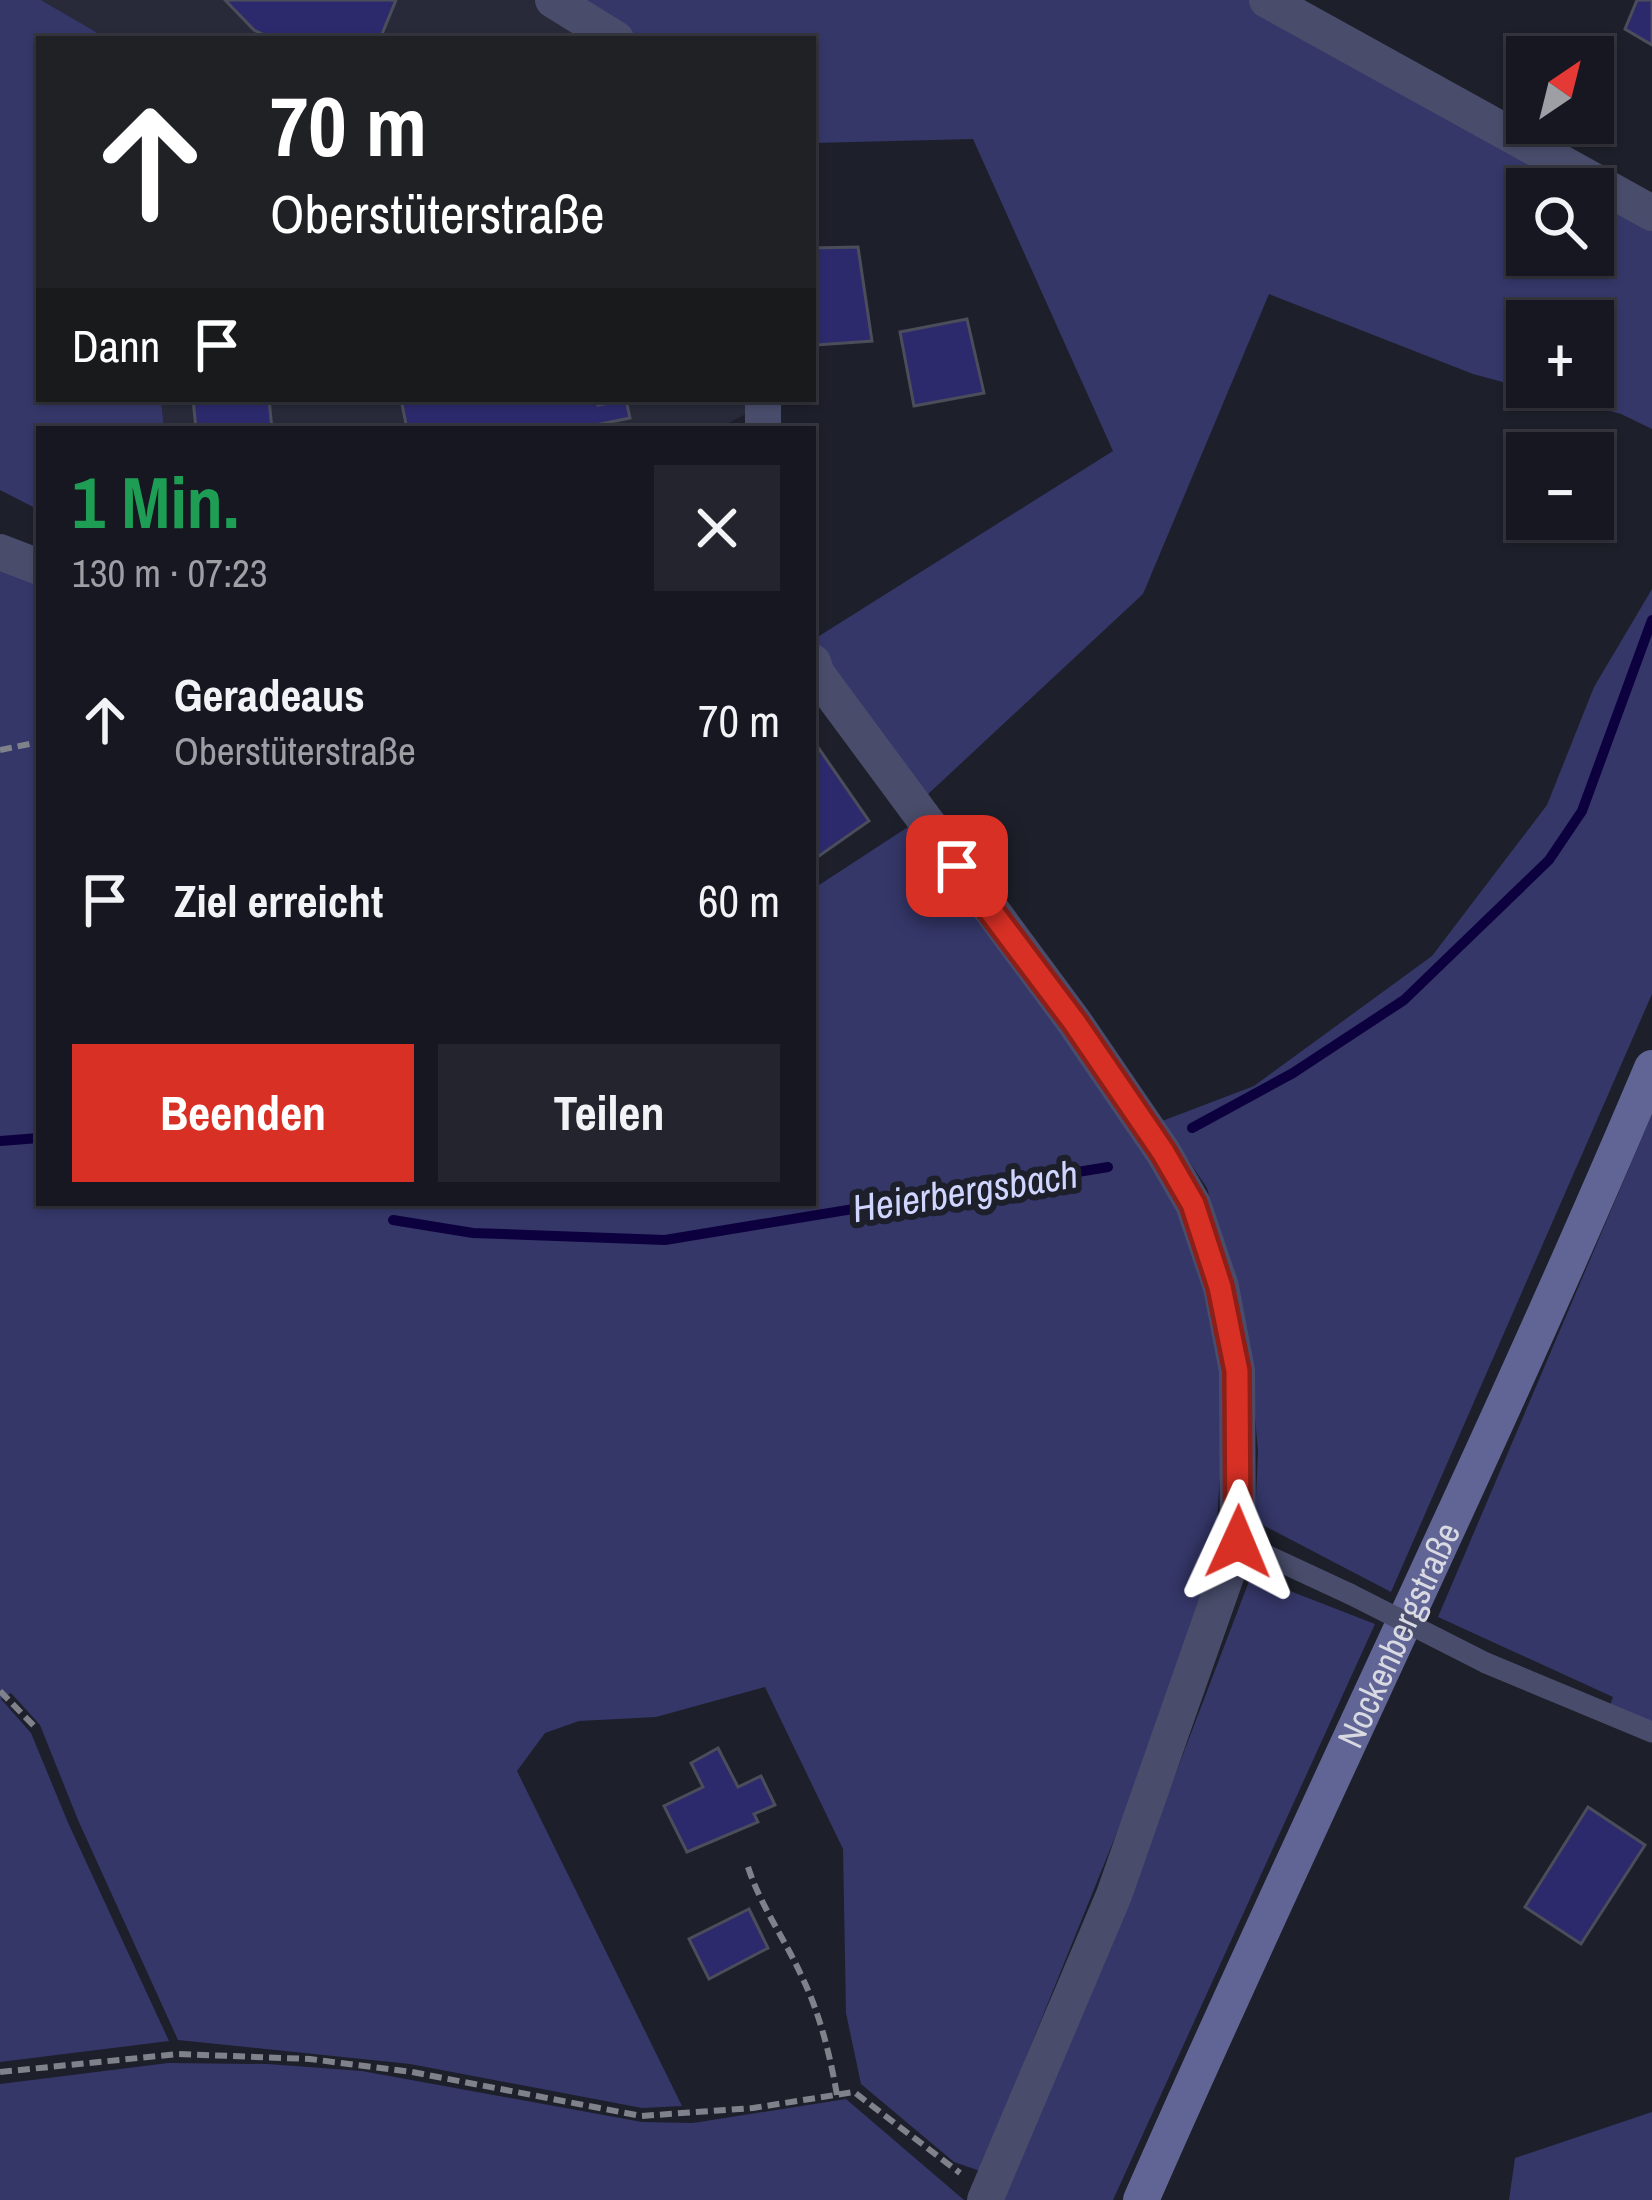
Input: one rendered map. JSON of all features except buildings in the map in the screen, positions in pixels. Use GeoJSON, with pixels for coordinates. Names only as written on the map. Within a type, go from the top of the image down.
{"type":"FeatureCollection","features":[{"type":"Feature","properties":{"kind":"main road","name":"Nockenbergstraße"},"geometry":{"type":"LineString","coordinates":[[1141,2200],[1652,1068]]}},
{"type":"Feature","properties":{"kind":"street"},"geometry":{"type":"LineString","coordinates":[[553,0],[611,36]]}},
{"type":"Feature","properties":{"kind":"street"},"geometry":{"type":"LineString","coordinates":[[1267,0],[1652,212]]}},
{"type":"Feature","properties":{"kind":"street"},"geometry":{"type":"LineString","coordinates":[[0,552],[36,566]]}},
{"type":"Feature","properties":{"kind":"street"},"geometry":{"type":"LineString","coordinates":[[816,671],[1075,1023],[1163,1152],[1193,1204],[1220,1287],[1237,1371],[1238,1542],[1114,1895],[986,2196]]}},
{"type":"Feature","properties":{"kind":"lane"},"geometry":{"type":"LineString","coordinates":[[1238,1542],[1486,1663],[1652,1732]]}},
{"type":"Feature","properties":{"kind":"path"},"geometry":{"type":"LineString","coordinates":[[0,750],[36,743]]}},
{"type":"Feature","properties":{"kind":"path"},"geometry":{"type":"LineString","coordinates":[[0,1691],[36,1728]]}},
{"type":"Feature","properties":{"kind":"path"},"geometry":{"type":"LineString","coordinates":[[748,1867],[760,1903],[802,1977],[830,2056],[837,2095]]}},
{"type":"Feature","properties":{"kind":"path"},"geometry":{"type":"LineString","coordinates":[[0,2072],[178,2054],[310,2060],[412,2072],[641,2116],[753,2108],[854,2092],[986,2196]]}},
{"type":"Feature","properties":{"kind":"shaded area"},"geometry":{"type":"Polygon","coordinates":[[[0,0],[41,0],[103,36],[36,36],[36,402],[161,402],[164,426],[36,426],[36,508],[0,490],[0,0]]]}},
{"type":"Feature","properties":{"kind":"shaded area"},"geometry":{"type":"Polygon","coordinates":[[[41,0],[534,0],[595,36],[103,36],[41,0]]]}},
{"type":"Feature","properties":{"kind":"shaded area"},"geometry":{"type":"Polygon","coordinates":[[[570,0],[1249,0],[1557,168],[1506,168],[1506,276],[1614,276],[1614,199],[1652,220],[1652,429],[1599,408],[1614,408],[1614,300],[1506,300],[1506,383],[1269,294],[1143,594],[926,796],[832,675],[816,638],[1113,451],[973,139],[816,143],[816,36],[624,36],[570,0]]]}},
{"type":"Feature","properties":{"kind":"shaded area"},"geometry":{"type":"Polygon","coordinates":[[[161,402],[749,402],[748,413],[723,426],[164,426],[161,402]]]}},
{"type":"Feature","properties":{"kind":"shaded area"},"geometry":{"type":"Polygon","coordinates":[[[0,555],[36,571],[36,1206],[816,1206],[816,887],[914,823],[1158,1161],[1196,1245],[1226,1387],[1215,1551],[1177,1684],[980,2171],[954,2162],[861,2084],[846,2013],[843,1849],[765,1687],[656,1717],[579,1721],[545,1733],[517,1771],[682,2106],[642,2108],[410,2064],[178,2040],[40,1725],[11,1693],[1,1699],[31,1733],[169,2041],[0,2062],[0,555]]]}},
{"type":"Feature","properties":{"kind":"shaded area"},"geometry":{"type":"Polygon","coordinates":[[[1652,589],[1652,994],[1391,1592],[1255,1521],[1258,1451],[1248,1339],[1207,1188],[1162,1121],[1254,1086],[1432,956],[1547,805],[1594,687],[1652,589]]]}},
{"type":"Feature","properties":{"kind":"shaded area"},"geometry":{"type":"Polygon","coordinates":[[[1652,1114],[1652,1732],[1608,1710],[1613,1697],[1438,1617],[1652,1114]]]}},
{"type":"Feature","properties":{"kind":"shaded area"},"geometry":{"type":"Polygon","coordinates":[[[1251,1576],[1375,1624],[1113,2200],[1001,2200],[1127,1901],[1251,1576]]]}},
{"type":"Feature","properties":{"kind":"shaded area"},"geometry":{"type":"Polygon","coordinates":[[[168,2063],[362,2071],[642,2122],[693,2123],[846,2099],[964,2200],[0,2200],[0,2084],[168,2063]]]}},
{"type":"Feature","properties":{"kind":"shaded area"},"geometry":{"type":"Polygon","coordinates":[[[1652,2112],[1652,2200],[1509,2200],[1515,2158],[1652,2112]]]}},
{"type":"Feature","properties":{"kind":"waterway","name":"Heierbergsbach"},"geometry":{"type":"LineString","coordinates":[[1192,1128],[1293,1073],[1404,1000],[1549,860],[1582,811],[1652,620]]}},
{"type":"Feature","properties":{"kind":"waterway","name":"Heierbergsbach"},"geometry":{"type":"LineString","coordinates":[[0,1141],[36,1138]]}},
{"type":"Feature","properties":{"kind":"waterway","name":"Heierbergsbach"},"geometry":{"type":"LineString","coordinates":[[393,1220],[473,1233],[665,1240],[1108,1167]]}},
{"type":"Feature","properties":{"kind":"route"},"geometry":{"type":"LineString","coordinates":[[957,866],[1075,1023],[1193,1204],[1220,1287],[1237,1371],[1238,1542]]}}]}
